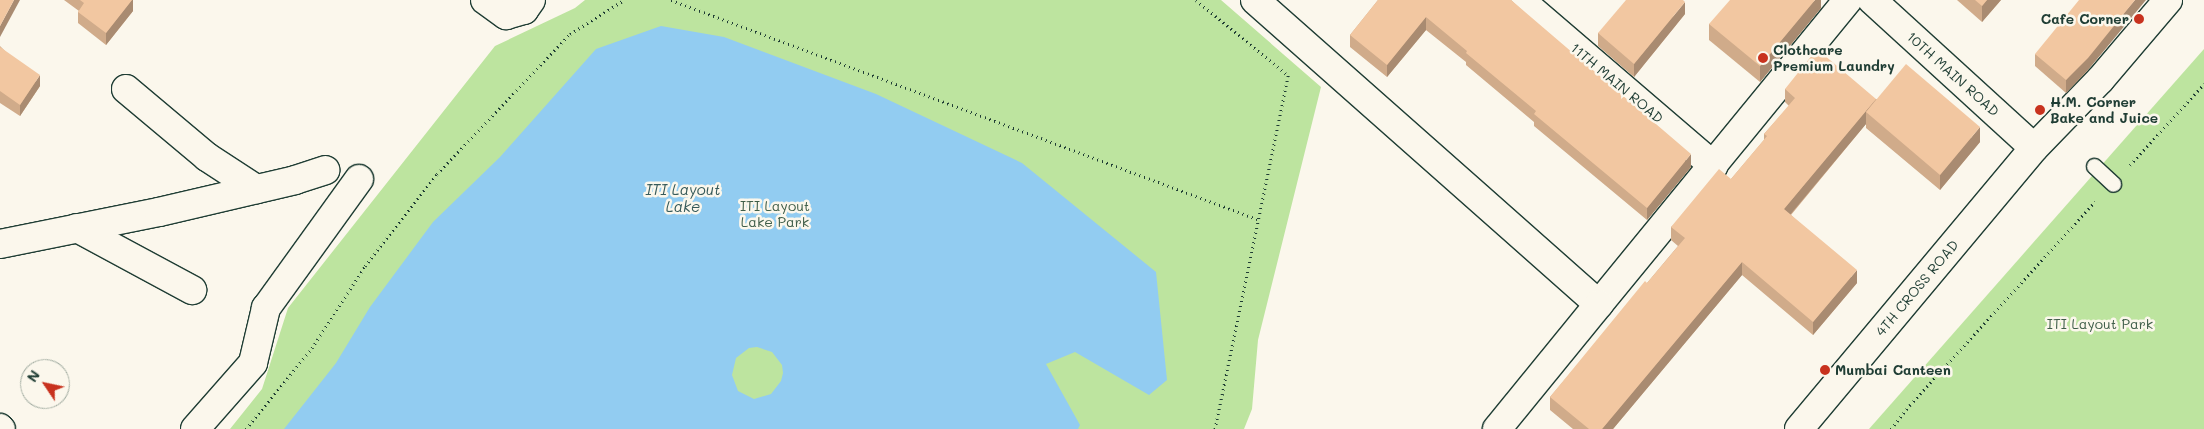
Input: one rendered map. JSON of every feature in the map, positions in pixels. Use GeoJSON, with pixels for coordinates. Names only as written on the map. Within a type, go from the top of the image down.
{"type":"FeatureCollection","features":[{"type":"Feature","properties":{"kind":"street"},"geometry":{"type":"LineString","coordinates":[[495,7],[524,10],[530,0]]}},
{"type":"Feature","properties":{"kind":"street"},"geometry":{"type":"LineString","coordinates":[[1254,0],[1600,304]]}},
{"type":"Feature","properties":{"kind":"street","name":"11TH MAIN ROAD"},"geometry":{"type":"LineString","coordinates":[[1520,0],[1714,166]]}},
{"type":"Feature","properties":{"kind":"street"},"geometry":{"type":"LineString","coordinates":[[1497,429],[1848,0]]}},
{"type":"Feature","properties":{"kind":"street","name":"10TH MAIN ROAD"},"geometry":{"type":"LineString","coordinates":[[1872,0],[2034,148]]}},
{"type":"Feature","properties":{"kind":"street","name":"4TH CROSS ROAD"},"geometry":{"type":"LineString","coordinates":[[1799,429],[2034,148],[2100,80],[2168,0]]}},
{"type":"Feature","properties":{"kind":"street"},"geometry":{"type":"LineString","coordinates":[[126,89],[207,157],[256,189]]}},
{"type":"Feature","properties":{"kind":"street"},"geometry":{"type":"LineString","coordinates":[[0,244],[159,212],[325,170]]}},
{"type":"Feature","properties":{"kind":"street"},"geometry":{"type":"LineString","coordinates":[[195,429],[253,363],[266,308],[360,180]]}},
{"type":"Feature","properties":{"kind":"street"},"geometry":{"type":"LineString","coordinates":[[76,228],[192,290]]}},
{"type":"Feature","properties":{"kind":"lane"},"geometry":{"type":"LineString","coordinates":[[2094,166],[2113,184]]}},
{"type":"Feature","properties":{"kind":"path"},"geometry":{"type":"LineString","coordinates":[[246,429],[312,348],[365,266],[438,174],[570,34],[624,0]]}},
{"type":"Feature","properties":{"kind":"path"},"geometry":{"type":"LineString","coordinates":[[671,0],[1257,219]]}},
{"type":"Feature","properties":{"kind":"path"},"geometry":{"type":"LineString","coordinates":[[1196,0],[1289,76]]}},
{"type":"Feature","properties":{"kind":"path"},"geometry":{"type":"LineString","coordinates":[[1215,429],[1257,219],[1297,38]]}},
{"type":"Feature","properties":{"kind":"path"},"geometry":{"type":"LineString","coordinates":[[1891,429],[1910,405],[2204,84]]}},
{"type":"Feature","properties":{"kind":"green space","name":"ITI Layout Lake"},"geometry":{"type":"Polygon","coordinates":[[[585,0],[1221,0],[1321,87],[1258,340],[1252,409],[1244,429],[230,429],[262,389],[288,308],[495,46],[575,8],[585,0]]]}},
{"type":"Feature","properties":{"kind":"green space","name":"ITI Layout Park"},"geometry":{"type":"Polygon","coordinates":[[[2204,49],[2204,429],[1869,429],[2204,49]]]}},
{"type":"Feature","properties":{"kind":"water","name":"ITI Layout Lake"},"geometry":{"type":"Polygon","coordinates":[[[661,26],[724,37],[876,94],[1022,163],[1156,272],[1167,380],[1149,395],[1075,352],[1046,364],[1080,425],[1078,429],[284,429],[336,363],[370,307],[433,222],[500,157],[596,49],[661,26]],[[757,347],[749,348],[736,358],[732,375],[738,391],[754,399],[771,394],[781,381],[783,373],[782,365],[772,352],[757,347]]]}},
{"type":"Feature","properties":{"kind":"building"},"geometry":{"type":"Polygon","coordinates":[[[0,0],[14,0],[0,26],[0,0]]]}},
{"type":"Feature","properties":{"kind":"building"},"geometry":{"type":"Polygon","coordinates":[[[80,0],[132,0],[106,33],[78,12],[84,3],[80,0]]]}},
{"type":"Feature","properties":{"kind":"building"},"geometry":{"type":"Polygon","coordinates":[[[1378,0],[1511,0],[1691,154],[1647,208],[1534,114],[1536,111],[1426,17],[1387,65],[1350,35],[1378,0]]]}},
{"type":"Feature","properties":{"kind":"building"},"geometry":{"type":"Polygon","coordinates":[[[1626,0],[1683,0],[1685,2],[1634,64],[1598,33],[1626,0]]]}},
{"type":"Feature","properties":{"kind":"building"},"geometry":{"type":"Polygon","coordinates":[[[1730,0],[1815,0],[1760,66],[1709,24],[1730,0]]]}},
{"type":"Feature","properties":{"kind":"building"},"geometry":{"type":"Polygon","coordinates":[[[1975,0],[1987,0],[1982,6],[1975,0]]]}},
{"type":"Feature","properties":{"kind":"building"},"geometry":{"type":"Polygon","coordinates":[[[2079,0],[2135,0],[2088,58],[2066,80],[2035,54],[2079,0]]]}},
{"type":"Feature","properties":{"kind":"building"},"geometry":{"type":"Polygon","coordinates":[[[0,47],[40,75],[20,105],[0,91],[0,47]]]}},
{"type":"Feature","properties":{"kind":"building"},"geometry":{"type":"Polygon","coordinates":[[[1817,49],[1876,99],[1784,209],[1857,270],[1813,322],[1742,262],[1602,429],[1589,429],[1550,397],[1645,281],[1647,283],[1685,238],[1671,227],[1719,169],[1731,179],[1767,136],[1764,134],[1795,98],[1785,89],[1817,49]]]}},
{"type":"Feature","properties":{"kind":"building"},"geometry":{"type":"Polygon","coordinates":[[[1906,64],[1980,127],[1940,175],[1866,112],[1906,64]]]}},
{"type":"Feature","properties":{"kind":"place","name":"Cafe Corner"},"geometry":{"type":"Point","coordinates":[2139,19]}},
{"type":"Feature","properties":{"kind":"place","name":"Clothcare Premium Laundry"},"geometry":{"type":"Point","coordinates":[1763,58]}},
{"type":"Feature","properties":{"kind":"place","name":"H.M. Corner Bake and Juice"},"geometry":{"type":"Point","coordinates":[2040,110]}},
{"type":"Feature","properties":{"kind":"place","name":"Mumbai Canteen"},"geometry":{"type":"Point","coordinates":[1825,370]}},
{"type":"Feature","properties":{"kind":"park label","name":"ITI Layout Lake Park"},"geometry":{"type":"Point","coordinates":[775,214]}}]}
